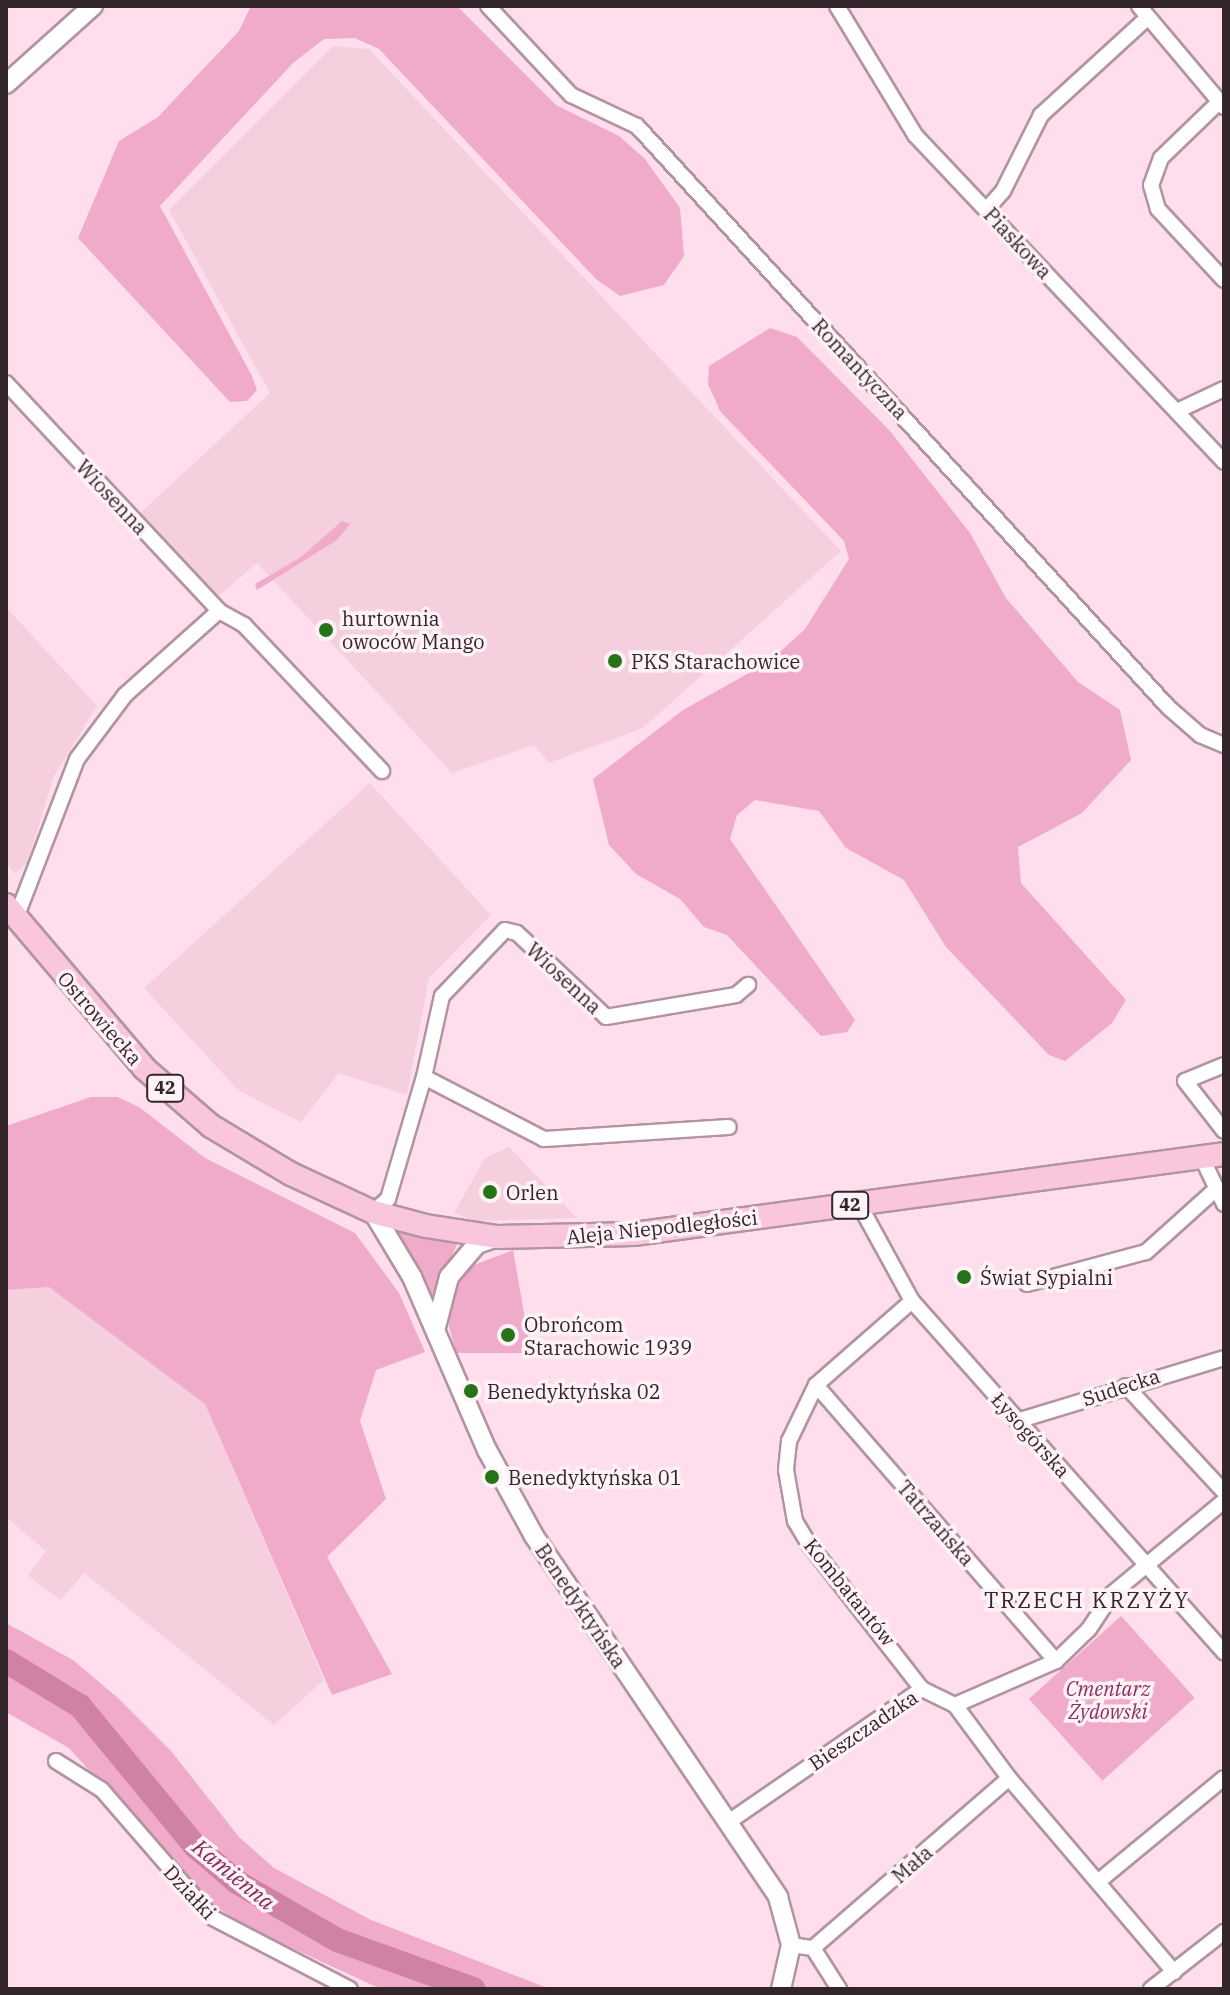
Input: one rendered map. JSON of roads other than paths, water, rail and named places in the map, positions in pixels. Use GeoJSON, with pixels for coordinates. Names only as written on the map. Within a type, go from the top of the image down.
{"type":"FeatureCollection","features":[{"type":"Feature","properties":{"kind":"main road","name":"Ostrowiecka"},"geometry":{"type":"LineString","coordinates":[[11,911],[109,1031],[186,1106],[249,1151],[373,1212]]}},
{"type":"Feature","properties":{"kind":"main road","name":"Aleja Niepodległości"},"geometry":{"type":"LineString","coordinates":[[373,1212],[497,1237],[634,1234],[1213,1156]]}},
{"type":"Feature","properties":{"kind":"street"},"geometry":{"type":"LineString","coordinates":[[6,84],[93,6]]}},
{"type":"Feature","properties":{"kind":"street","name":"Romantyczna"},"geometry":{"type":"LineString","coordinates":[[488,6],[577,99],[637,126],[1168,707],[1200,735],[1224,745]]}},
{"type":"Feature","properties":{"kind":"street","name":"Piaskowa"},"geometry":{"type":"LineString","coordinates":[[837,6],[893,106],[986,210],[1224,462]]}},
{"type":"Feature","properties":{"kind":"street"},"geometry":{"type":"LineString","coordinates":[[986,210],[1003,191],[1041,115],[1142,13],[1222,104],[1161,158],[1151,185],[1158,209],[1224,280]]}},
{"type":"Feature","properties":{"kind":"street","name":"Wiosenna"},"geometry":{"type":"LineString","coordinates":[[6,383],[219,611],[244,625],[382,771]]}},
{"type":"Feature","properties":{"kind":"street"},"geometry":{"type":"LineString","coordinates":[[1177,411],[1224,389]]}},
{"type":"Feature","properties":{"kind":"street"},"geometry":{"type":"LineString","coordinates":[[11,911],[35,880],[60,792],[97,728],[219,611]]}},
{"type":"Feature","properties":{"kind":"street","name":"Wiosenna"},"geometry":{"type":"LineString","coordinates":[[424,1077],[442,996],[505,930],[517,933],[606,1017],[736,995],[748,985]]}},
{"type":"Feature","properties":{"kind":"street"},"geometry":{"type":"LineString","coordinates":[[1224,1065],[1185,1081],[1224,1131]]}},
{"type":"Feature","properties":{"kind":"street"},"geometry":{"type":"LineString","coordinates":[[373,1212],[388,1199],[424,1077],[544,1139],[729,1127]]}},
{"type":"Feature","properties":{"kind":"street"},"geometry":{"type":"LineString","coordinates":[[1213,1156],[1214,1191],[1224,1204]]}},
{"type":"Feature","properties":{"kind":"street"},"geometry":{"type":"LineString","coordinates":[[1027,1284],[1146,1252],[1214,1191]]}},
{"type":"Feature","properties":{"kind":"street","name":"Łysogórska"},"geometry":{"type":"LineString","coordinates":[[859,1204],[912,1301],[1224,1652]]}},
{"type":"Feature","properties":{"kind":"street","name":"Benedyktyńska"},"geometry":{"type":"LineString","coordinates":[[373,1212],[435,1330],[487,1450],[534,1536],[778,1897],[791,1945],[781,1989]]}},
{"type":"Feature","properties":{"kind":"street"},"geometry":{"type":"LineString","coordinates":[[435,1330],[449,1277],[477,1244],[497,1237]]}},
{"type":"Feature","properties":{"kind":"street","name":"Kombatantów"},"geometry":{"type":"LineString","coordinates":[[912,1301],[816,1385],[789,1441],[787,1484],[795,1521],[922,1689]]}},
{"type":"Feature","properties":{"kind":"street","name":"Sudecka"},"geometry":{"type":"LineString","coordinates":[[1017,1421],[1224,1358]]}},
{"type":"Feature","properties":{"kind":"street","name":"Tatrzańska"},"geometry":{"type":"LineString","coordinates":[[816,1385],[1056,1661]]}},
{"type":"Feature","properties":{"kind":"street"},"geometry":{"type":"LineString","coordinates":[[1126,1386],[1224,1492]]}},
{"type":"Feature","properties":{"kind":"street"},"geometry":{"type":"LineString","coordinates":[[1174,1972],[1009,1778],[955,1705],[1056,1661],[1089,1629],[1102,1603],[1224,1501]]}},
{"type":"Feature","properties":{"kind":"street","name":"Bieszczadzka"},"geometry":{"type":"LineString","coordinates":[[727,1823],[922,1689],[955,1705]]}},
{"type":"Feature","properties":{"kind":"street","name":"Działki"},"geometry":{"type":"LineString","coordinates":[[56,1761],[102,1790],[213,1918],[270,1953],[350,1989]]}},
{"type":"Feature","properties":{"kind":"street","name":"Mała"},"geometry":{"type":"LineString","coordinates":[[813,1948],[1009,1778]]}},
{"type":"Feature","properties":{"kind":"street"},"geometry":{"type":"LineString","coordinates":[[1099,1881],[1224,1778]]}},
{"type":"Feature","properties":{"kind":"street"},"geometry":{"type":"LineString","coordinates":[[1151,1989],[1224,1932]]}},
{"type":"Feature","properties":{"kind":"street"},"geometry":{"type":"LineString","coordinates":[[791,1945],[813,1948],[839,1989]]}},
{"type":"Feature","properties":{"kind":"waterway","name":"Kamienna"},"geometry":{"type":"LineString","coordinates":[[6,1661],[80,1706],[196,1847],[237,1882],[337,1940],[473,1989]]}},
{"type":"Feature","properties":{"kind":"place","name":"hurtownia owoców Mango"},"geometry":{"type":"Point","coordinates":[326,630]}},
{"type":"Feature","properties":{"kind":"place","name":"PKS Starachowice"},"geometry":{"type":"Point","coordinates":[615,661]}},
{"type":"Feature","properties":{"kind":"place","name":"Orlen"},"geometry":{"type":"Point","coordinates":[490,1192]}},
{"type":"Feature","properties":{"kind":"place","name":"Świat Sypialni"},"geometry":{"type":"Point","coordinates":[964,1277]}},
{"type":"Feature","properties":{"kind":"place","name":"Obrońcom Starachowic 1939"},"geometry":{"type":"Point","coordinates":[508,1335]}},
{"type":"Feature","properties":{"kind":"place","name":"Benedyktyńska 02"},"geometry":{"type":"Point","coordinates":[471,1391]}},
{"type":"Feature","properties":{"kind":"place","name":"Benedyktyńska 01"},"geometry":{"type":"Point","coordinates":[492,1477]}},
{"type":"Feature","properties":{"kind":"district","name":"TRZECH KRZYŻY"},"geometry":{"type":"Point","coordinates":[1087,1600]}},
{"type":"Feature","properties":{"kind":"park label","name":"Cmentarz Żydowski"},"geometry":{"type":"Point","coordinates":[1108,1700]}}]}
